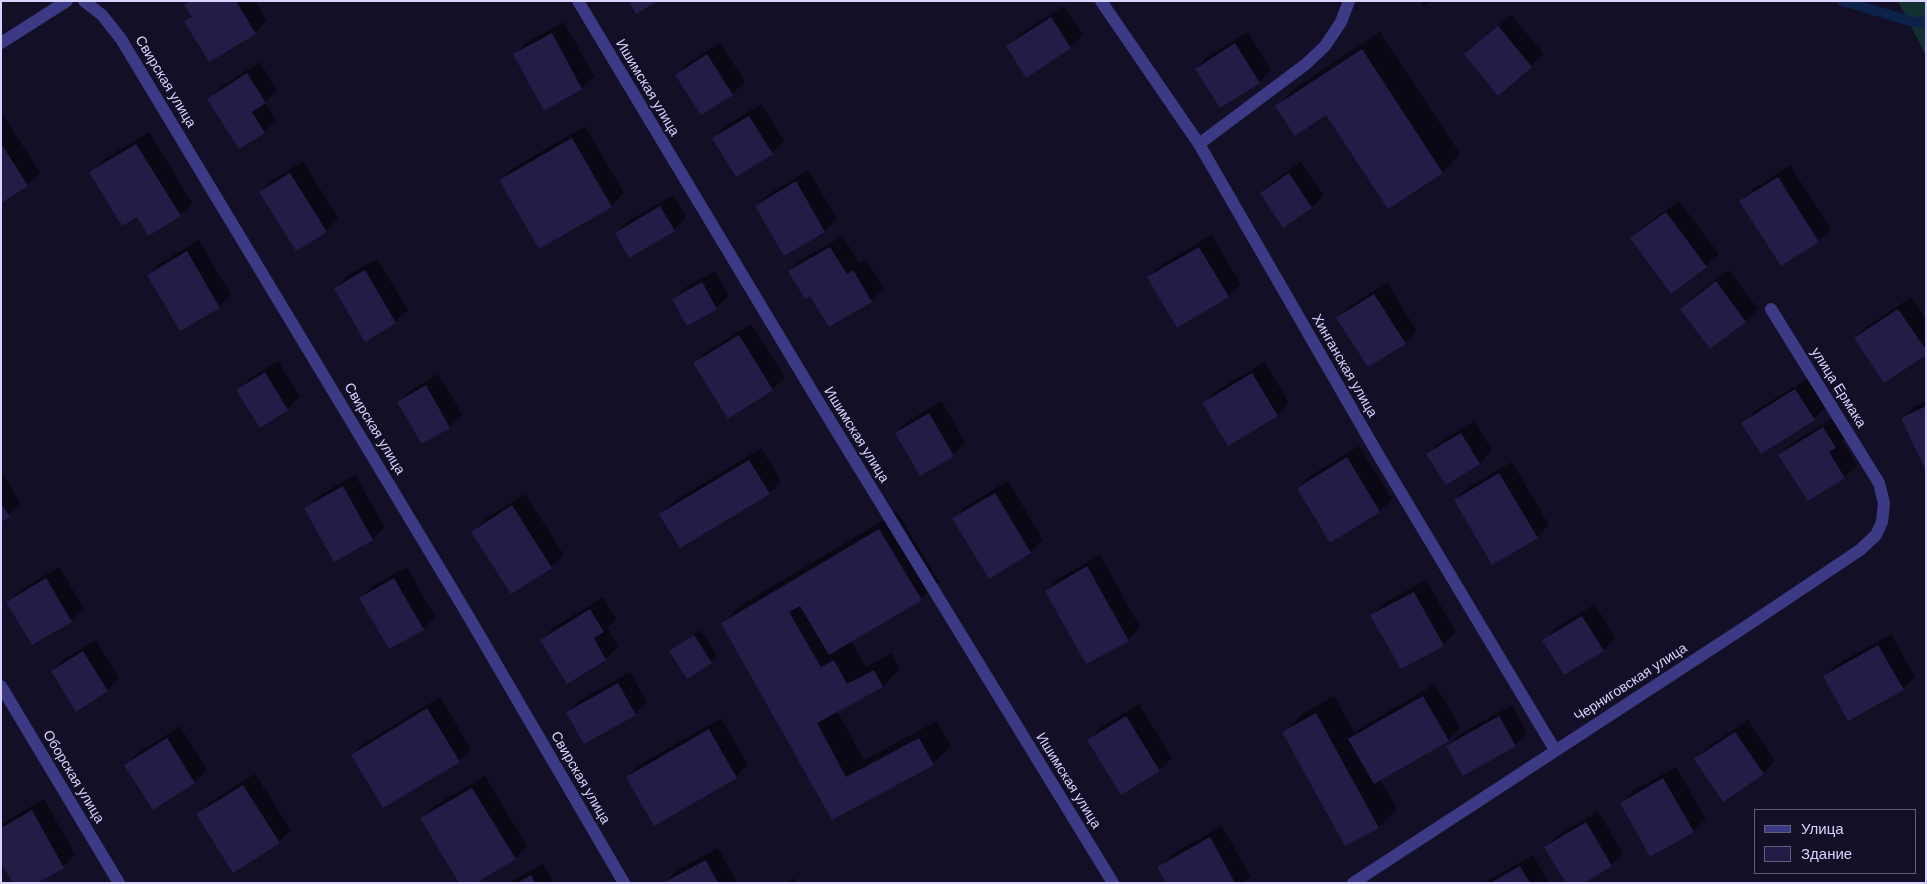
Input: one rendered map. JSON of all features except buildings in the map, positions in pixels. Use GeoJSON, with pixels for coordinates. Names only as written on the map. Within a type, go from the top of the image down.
{"type":"FeatureCollection","features":[{"type":"Feature","properties":{"kind":"street"},"geometry":{"type":"LineString","coordinates":[[1,43],[67,1]]}},
{"type":"Feature","properties":{"kind":"street","name":"Свирская улица"},"geometry":{"type":"LineString","coordinates":[[84,1],[102,15],[122,39],[466,612],[624,883]]}},
{"type":"Feature","properties":{"kind":"street","name":"Ишимская улица"},"geometry":{"type":"LineString","coordinates":[[578,1],[812,392],[1113,883]]}},
{"type":"Feature","properties":{"kind":"street","name":"Хинганская улица"},"geometry":{"type":"LineString","coordinates":[[1101,1],[1200,144],[1374,447],[1555,750]]}},
{"type":"Feature","properties":{"kind":"street"},"geometry":{"type":"LineString","coordinates":[[1200,144],[1306,64],[1325,46],[1341,22],[1349,1]]}},
{"type":"Feature","properties":{"kind":"street","name":"улица Ермака"},"geometry":{"type":"LineString","coordinates":[[1771,309],[1879,483]]}},
{"type":"Feature","properties":{"kind":"street","name":"Черниговская улица"},"geometry":{"type":"LineString","coordinates":[[1354,883],[1860,550],[1876,535],[1882,522],[1884,503],[1879,483]]}},
{"type":"Feature","properties":{"kind":"street","name":"Оборская улица"},"geometry":{"type":"LineString","coordinates":[[1,686],[119,883]]}},
{"type":"Feature","properties":{"kind":"green space"},"geometry":{"type":"Polygon","coordinates":[[[1898,1],[1926,1],[1926,56],[1898,1]]]}},
{"type":"Feature","properties":{"kind":"waterway"},"geometry":{"type":"LineString","coordinates":[[1842,1],[1914,22],[1926,22]]}}]}
